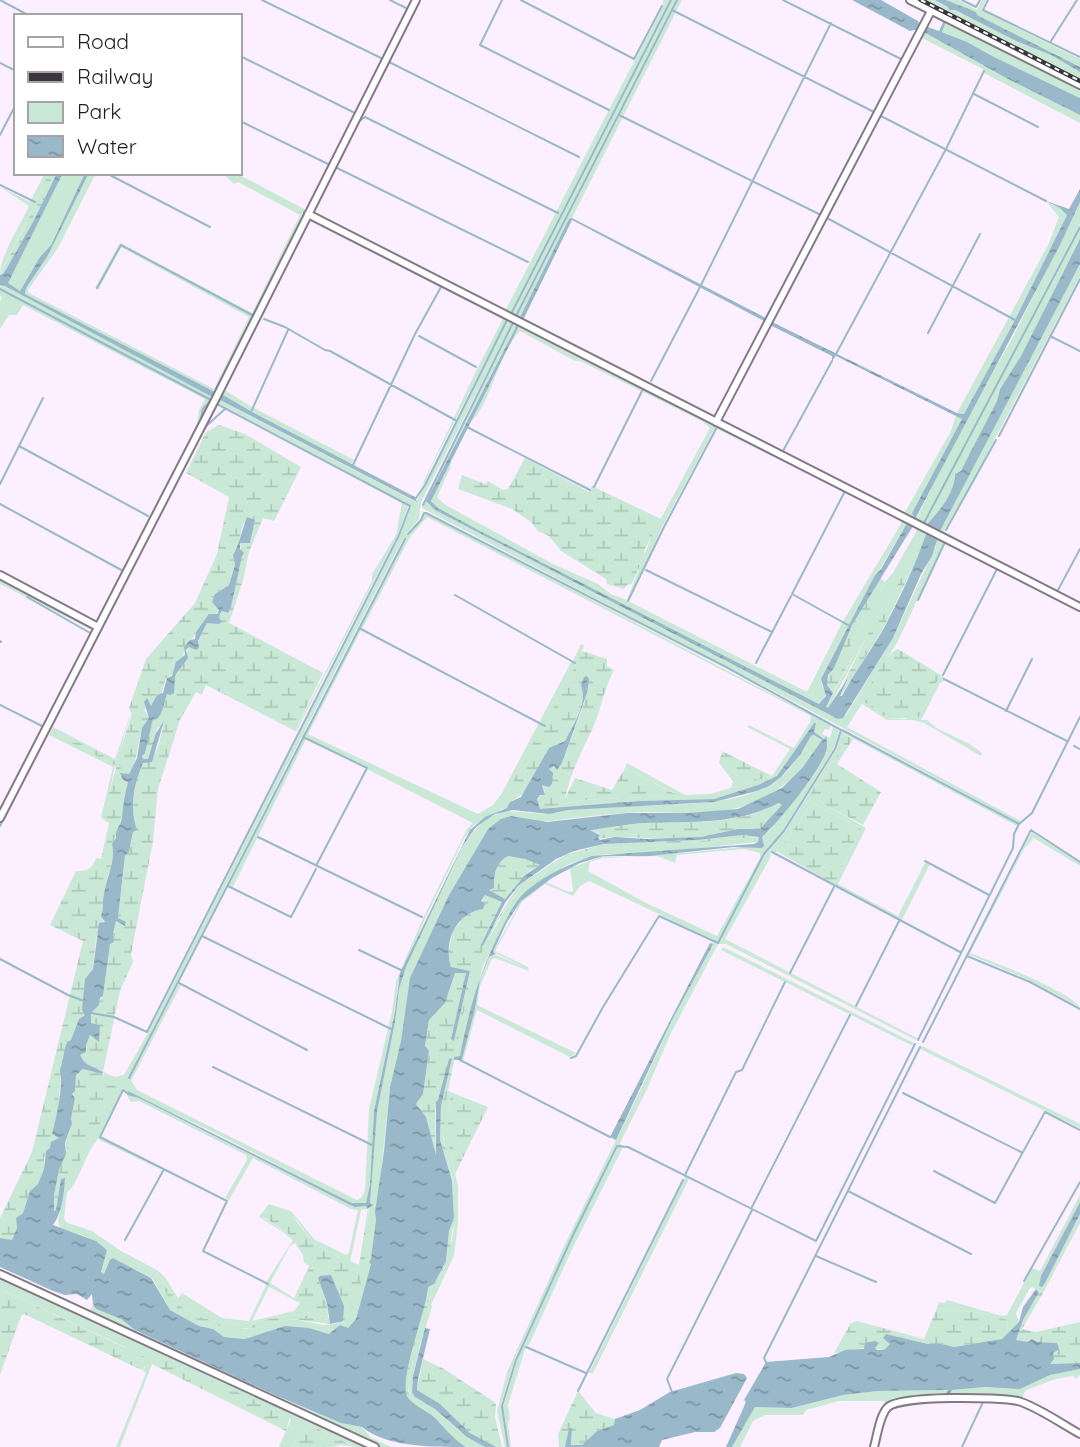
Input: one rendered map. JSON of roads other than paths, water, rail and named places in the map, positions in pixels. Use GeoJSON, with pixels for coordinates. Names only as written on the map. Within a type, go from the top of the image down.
{"type":"FeatureCollection","features":[{"type":"Feature","properties":{"kind":"street"},"geometry":{"type":"LineString","coordinates":[[0,818],[416,0]]}},
{"type":"Feature","properties":{"kind":"street"},"geometry":{"type":"LineString","coordinates":[[910,0],[1080,85]]}},
{"type":"Feature","properties":{"kind":"street"},"geometry":{"type":"LineString","coordinates":[[716,422],[931,11]]}},
{"type":"Feature","properties":{"kind":"street"},"geometry":{"type":"LineString","coordinates":[[309,214],[1080,607]]}},
{"type":"Feature","properties":{"kind":"street"},"geometry":{"type":"LineString","coordinates":[[0,575],[98,627]]}},
{"type":"Feature","properties":{"kind":"street"},"geometry":{"type":"LineString","coordinates":[[0,1274],[375,1447]]}},
{"type":"Feature","properties":{"kind":"street"},"geometry":{"type":"LineString","coordinates":[[874,1447],[886,1408],[908,1401],[981,1398],[1020,1401],[1080,1434]]}},
{"type":"Feature","properties":{"kind":"water"},"geometry":{"type":"Polygon","coordinates":[[[852,0],[881,0],[918,21],[920,25],[918,29],[910,31],[852,0]]]}},
{"type":"Feature","properties":{"kind":"water"},"geometry":{"type":"Polygon","coordinates":[[[935,0],[946,0],[976,12],[977,15],[1080,67],[1080,72],[1051,55],[1016,41],[955,10],[949,10],[935,0]]]}},
{"type":"Feature","properties":{"kind":"water"},"geometry":{"type":"Polygon","coordinates":[[[944,20],[946,21],[942,32],[1080,98],[1080,115],[922,31],[925,26],[939,31],[944,20]]]}},
{"type":"Feature","properties":{"kind":"water"},"geometry":{"type":"Polygon","coordinates":[[[56,175],[62,175],[8,283],[20,291],[40,257],[51,245],[84,175],[88,175],[47,257],[26,288],[25,294],[213,391],[216,393],[214,398],[0,285],[0,275],[4,273],[56,175]]]}},
{"type":"Feature","properties":{"kind":"water"},"geometry":{"type":"Polygon","coordinates":[[[1080,189],[1080,202],[1060,245],[915,519],[912,513],[962,419],[836,356],[832,361],[832,356],[770,325],[772,322],[957,413],[964,414],[1067,215],[1046,201],[1069,209],[1080,189]]]}},
{"type":"Feature","properties":{"kind":"water"},"geometry":{"type":"Polygon","coordinates":[[[572,218],[768,319],[766,322],[572,220],[523,320],[519,319],[569,219],[572,218]]]}},
{"type":"Feature","properties":{"kind":"water"},"geometry":{"type":"Polygon","coordinates":[[[1080,239],[1080,264],[940,531],[927,524],[949,495],[955,474],[961,471],[997,401],[1000,389],[1021,356],[1080,239]]]}},
{"type":"Feature","properties":{"kind":"water"},"geometry":{"type":"Polygon","coordinates":[[[517,325],[518,328],[431,501],[438,508],[482,532],[819,704],[826,696],[821,679],[875,575],[907,523],[913,526],[852,625],[834,668],[828,675],[827,685],[833,693],[826,707],[828,708],[848,678],[842,696],[883,630],[901,595],[926,534],[935,536],[937,540],[932,556],[921,574],[893,638],[843,718],[838,719],[435,510],[426,501],[517,325]]]}},
{"type":"Feature","properties":{"kind":"water"},"geometry":{"type":"Polygon","coordinates":[[[223,395],[415,497],[417,502],[222,401],[219,399],[223,395]]]}},
{"type":"Feature","properties":{"kind":"water"},"geometry":{"type":"Polygon","coordinates":[[[247,517],[255,520],[250,543],[240,543],[240,549],[244,553],[231,607],[228,613],[222,611],[218,617],[222,622],[219,624],[207,623],[198,641],[199,648],[196,650],[189,647],[186,650],[188,658],[175,676],[174,693],[167,694],[161,714],[157,719],[153,719],[142,756],[143,759],[148,759],[156,733],[164,721],[152,762],[143,763],[135,787],[133,813],[137,830],[133,832],[129,852],[125,855],[118,918],[126,922],[125,926],[116,921],[103,996],[91,1013],[91,1023],[100,1025],[99,1042],[90,1035],[86,1052],[80,1055],[85,1063],[103,1072],[102,1074],[83,1069],[76,1075],[75,1091],[72,1094],[75,1098],[72,1124],[65,1142],[66,1154],[59,1170],[54,1211],[61,1179],[65,1178],[63,1197],[59,1215],[53,1225],[96,1241],[107,1250],[101,1272],[104,1274],[113,1258],[151,1278],[170,1310],[199,1326],[213,1329],[224,1337],[245,1339],[285,1326],[309,1328],[329,1334],[340,1325],[348,1328],[356,1319],[371,1264],[390,1087],[401,1041],[410,978],[449,895],[488,829],[501,819],[511,816],[547,822],[627,813],[688,813],[738,809],[782,788],[803,767],[822,740],[811,736],[800,755],[781,777],[769,786],[714,802],[568,810],[549,814],[513,810],[495,814],[476,827],[462,847],[406,967],[399,989],[377,1112],[370,1203],[373,1205],[367,1209],[366,1206],[350,1205],[139,1098],[127,1095],[128,1091],[352,1203],[366,1203],[370,1184],[374,1111],[395,1011],[400,973],[470,830],[485,817],[507,808],[510,802],[521,797],[549,748],[565,741],[581,707],[584,677],[589,680],[587,693],[562,763],[557,770],[554,766],[549,769],[553,773],[552,784],[549,787],[542,785],[545,795],[540,795],[537,799],[540,809],[639,801],[714,799],[777,776],[814,723],[814,732],[824,739],[827,736],[827,747],[818,767],[789,808],[762,837],[762,848],[734,847],[649,856],[604,856],[580,863],[552,878],[521,901],[507,922],[493,952],[496,954],[489,957],[480,979],[461,1060],[454,1060],[454,1057],[460,1056],[471,1006],[481,975],[487,959],[514,906],[525,892],[537,883],[560,869],[592,856],[754,844],[759,837],[743,835],[604,844],[574,851],[556,859],[518,886],[505,903],[483,946],[481,945],[502,902],[485,895],[481,901],[485,904],[483,909],[465,916],[454,930],[449,948],[451,967],[470,971],[454,1041],[451,1039],[466,973],[455,973],[445,1003],[429,1020],[425,1046],[429,1051],[423,1094],[416,1104],[426,1117],[436,1155],[436,1102],[449,1059],[452,1058],[441,1106],[440,1140],[452,1181],[454,1218],[449,1231],[446,1261],[434,1284],[428,1287],[409,1362],[406,1390],[411,1401],[434,1417],[466,1447],[396,1442],[383,1439],[362,1427],[341,1423],[135,1330],[121,1319],[96,1309],[92,1294],[87,1300],[77,1294],[65,1295],[0,1267],[0,1238],[12,1240],[17,1228],[16,1218],[23,1213],[30,1191],[38,1184],[44,1169],[46,1151],[51,1142],[59,1138],[52,1134],[60,1092],[60,1070],[67,1042],[71,1040],[79,1019],[85,1015],[82,1010],[85,979],[93,969],[99,923],[105,922],[101,916],[103,897],[112,863],[112,844],[121,820],[128,782],[123,780],[120,773],[129,774],[137,758],[142,728],[149,718],[144,702],[147,698],[151,706],[157,695],[163,693],[167,678],[172,676],[176,662],[185,655],[184,647],[190,640],[195,639],[196,632],[209,614],[217,614],[219,610],[212,602],[215,594],[229,585],[235,565],[233,555],[247,517]],[[779,803],[730,818],[590,830],[600,835],[600,840],[615,837],[701,837],[738,829],[760,829],[782,805],[779,803]],[[508,856],[498,866],[494,888],[489,890],[505,899],[525,875],[540,865],[508,856]]]}},
{"type":"Feature","properties":{"kind":"water"},"geometry":{"type":"Polygon","coordinates":[[[710,943],[713,944],[671,1022],[616,1140],[610,1137],[710,943]]]}},
{"type":"Feature","properties":{"kind":"water"},"geometry":{"type":"Polygon","coordinates":[[[1080,1202],[1080,1214],[1045,1283],[1042,1287],[1039,1286],[1041,1276],[1080,1202]]]}},
{"type":"Feature","properties":{"kind":"water"},"geometry":{"type":"Polygon","coordinates":[[[331,1275],[344,1306],[343,1321],[330,1324],[327,1303],[318,1278],[331,1275]]]}},
{"type":"Feature","properties":{"kind":"water"},"geometry":{"type":"Polygon","coordinates":[[[1036,1289],[1039,1292],[1023,1320],[1016,1340],[1028,1342],[1032,1339],[1057,1343],[1059,1349],[1053,1353],[1054,1359],[1050,1364],[1080,1363],[1080,1369],[1050,1375],[1020,1389],[985,1387],[952,1390],[948,1397],[945,1397],[948,1390],[878,1391],[843,1395],[792,1408],[755,1407],[732,1447],[726,1447],[746,1402],[744,1400],[766,1362],[829,1357],[845,1350],[864,1349],[865,1343],[875,1341],[879,1343],[875,1348],[877,1350],[884,1350],[890,1344],[883,1338],[886,1334],[954,1347],[1002,1339],[1019,1322],[1023,1307],[1036,1289]]]}},
{"type":"Feature","properties":{"kind":"water"},"geometry":{"type":"Polygon","coordinates":[[[425,1328],[430,1329],[417,1390],[440,1404],[470,1433],[496,1447],[485,1447],[467,1437],[412,1392],[413,1376],[425,1328]]]}},
{"type":"Feature","properties":{"kind":"water"},"geometry":{"type":"Polygon","coordinates":[[[736,1373],[744,1374],[747,1378],[720,1428],[714,1432],[695,1432],[662,1440],[659,1447],[565,1447],[569,1428],[572,1428],[571,1445],[582,1445],[597,1431],[614,1425],[615,1419],[640,1410],[670,1392],[736,1373]]]}},
{"type":"Feature","properties":{"kind":"waterway"},"geometry":{"type":"LineString","coordinates":[[0,0],[26,14]]}},
{"type":"Feature","properties":{"kind":"waterway"},"geometry":{"type":"LineString","coordinates":[[262,0],[381,58]]}},
{"type":"Feature","properties":{"kind":"waterway"},"geometry":{"type":"LineString","coordinates":[[390,0],[408,9]]}},
{"type":"Feature","properties":{"kind":"waterway"},"geometry":{"type":"LineString","coordinates":[[502,0],[480,45],[609,110]]}},
{"type":"Feature","properties":{"kind":"waterway"},"geometry":{"type":"LineString","coordinates":[[521,0],[634,59],[662,6]]}},
{"type":"Feature","properties":{"kind":"waterway"},"geometry":{"type":"LineString","coordinates":[[511,314],[671,0]]}},
{"type":"Feature","properties":{"kind":"waterway"},"geometry":{"type":"LineString","coordinates":[[516,316],[677,0]]}},
{"type":"Feature","properties":{"kind":"waterway"},"geometry":{"type":"LineString","coordinates":[[783,0],[901,59]]}},
{"type":"Feature","properties":{"kind":"waterway"},"geometry":{"type":"LineString","coordinates":[[962,0],[976,7],[980,0]]}},
{"type":"Feature","properties":{"kind":"waterway"},"geometry":{"type":"LineString","coordinates":[[988,0],[983,10],[1080,57]]}},
{"type":"Feature","properties":{"kind":"waterway"},"geometry":{"type":"LineString","coordinates":[[1051,41],[1077,0]]}},
{"type":"Feature","properties":{"kind":"waterway"},"geometry":{"type":"LineString","coordinates":[[672,10],[874,112]]}},
{"type":"Feature","properties":{"kind":"waterway"},"geometry":{"type":"LineString","coordinates":[[701,285],[831,23]]}},
{"type":"Feature","properties":{"kind":"waterway"},"geometry":{"type":"LineString","coordinates":[[242,57],[355,113]]}},
{"type":"Feature","properties":{"kind":"waterway"},"geometry":{"type":"LineString","coordinates":[[389,62],[579,157]]}},
{"type":"Feature","properties":{"kind":"waterway"},"geometry":{"type":"LineString","coordinates":[[0,63],[14,70]]}},
{"type":"Feature","properties":{"kind":"waterway"},"geometry":{"type":"LineString","coordinates":[[836,354],[946,149],[984,71]]}},
{"type":"Feature","properties":{"kind":"waterway"},"geometry":{"type":"LineString","coordinates":[[974,94],[1038,127]]}},
{"type":"Feature","properties":{"kind":"waterway"},"geometry":{"type":"LineString","coordinates":[[0,135],[14,108]]}},
{"type":"Feature","properties":{"kind":"waterway"},"geometry":{"type":"LineString","coordinates":[[619,115],[821,215]]}},
{"type":"Feature","properties":{"kind":"waterway"},"geometry":{"type":"LineString","coordinates":[[879,115],[1046,201]]}},
{"type":"Feature","properties":{"kind":"waterway"},"geometry":{"type":"LineString","coordinates":[[359,118],[361,120],[365,117],[558,213]]}},
{"type":"Feature","properties":{"kind":"waterway"},"geometry":{"type":"LineString","coordinates":[[242,122],[330,165]]}},
{"type":"Feature","properties":{"kind":"waterway"},"geometry":{"type":"LineString","coordinates":[[335,167],[528,262]]}},
{"type":"Feature","properties":{"kind":"waterway"},"geometry":{"type":"LineString","coordinates":[[110,175],[210,227]]}},
{"type":"Feature","properties":{"kind":"waterway"},"geometry":{"type":"LineString","coordinates":[[0,185],[35,202]]}},
{"type":"Feature","properties":{"kind":"waterway"},"geometry":{"type":"LineString","coordinates":[[827,218],[1015,320]]}},
{"type":"Feature","properties":{"kind":"waterway"},"geometry":{"type":"LineString","coordinates":[[311,220],[507,320],[416,498]]}},
{"type":"Feature","properties":{"kind":"waterway"},"geometry":{"type":"LineString","coordinates":[[924,523],[1080,227]]}},
{"type":"Feature","properties":{"kind":"waterway"},"geometry":{"type":"LineString","coordinates":[[928,333],[980,234]]}},
{"type":"Feature","properties":{"kind":"waterway"},"geometry":{"type":"LineString","coordinates":[[97,288],[121,245],[254,316]]}},
{"type":"Feature","properties":{"kind":"waterway"},"geometry":{"type":"LineString","coordinates":[[999,436],[1080,279]]}},
{"type":"Feature","properties":{"kind":"waterway"},"geometry":{"type":"LineString","coordinates":[[353,465],[415,334],[441,287]]}},
{"type":"Feature","properties":{"kind":"waterway"},"geometry":{"type":"LineString","coordinates":[[651,381],[700,287]]}},
{"type":"Feature","properties":{"kind":"waterway"},"geometry":{"type":"LineString","coordinates":[[0,289],[211,400],[203,409],[200,423]]}},
{"type":"Feature","properties":{"kind":"waterway"},"geometry":{"type":"LineString","coordinates":[[264,319],[285,327],[455,420]]}},
{"type":"Feature","properties":{"kind":"waterway"},"geometry":{"type":"LineString","coordinates":[[423,505],[513,323]]}},
{"type":"Feature","properties":{"kind":"waterway"},"geometry":{"type":"LineString","coordinates":[[765,336],[770,325]]}},
{"type":"Feature","properties":{"kind":"waterway"},"geometry":{"type":"LineString","coordinates":[[251,412],[288,330]]}},
{"type":"Feature","properties":{"kind":"waterway"},"geometry":{"type":"LineString","coordinates":[[419,336],[476,367]]}},
{"type":"Feature","properties":{"kind":"waterway"},"geometry":{"type":"LineString","coordinates":[[1050,336],[1080,351]]}},
{"type":"Feature","properties":{"kind":"waterway"},"geometry":{"type":"LineString","coordinates":[[783,451],[832,361]]}},
{"type":"Feature","properties":{"kind":"waterway"},"geometry":{"type":"LineString","coordinates":[[594,487],[642,391]]}},
{"type":"Feature","properties":{"kind":"waterway"},"geometry":{"type":"LineString","coordinates":[[0,484],[43,398]]}},
{"type":"Feature","properties":{"kind":"waterway"},"geometry":{"type":"LineString","coordinates":[[91,1013],[114,1017],[147,1032],[399,535],[410,506],[217,404]]}},
{"type":"Feature","properties":{"kind":"waterway"},"geometry":{"type":"LineString","coordinates":[[0,826],[204,428],[225,409]]}},
{"type":"Feature","properties":{"kind":"waterway"},"geometry":{"type":"LineString","coordinates":[[467,427],[590,490]]}},
{"type":"Feature","properties":{"kind":"waterway"},"geometry":{"type":"LineString","coordinates":[[628,601],[717,427]]}},
{"type":"Feature","properties":{"kind":"waterway"},"geometry":{"type":"LineString","coordinates":[[946,530],[996,440]]}},
{"type":"Feature","properties":{"kind":"waterway"},"geometry":{"type":"LineString","coordinates":[[19,446],[148,516]]}},
{"type":"Feature","properties":{"kind":"waterway"},"geometry":{"type":"LineString","coordinates":[[844,493],[792,594],[848,625]]}},
{"type":"Feature","properties":{"kind":"waterway"},"geometry":{"type":"LineString","coordinates":[[0,504],[125,572]]}},
{"type":"Feature","properties":{"kind":"waterway"},"geometry":{"type":"LineString","coordinates":[[408,534],[426,513],[726,667],[841,730],[835,749],[784,831],[764,854],[718,943],[659,916],[576,1056],[571,1058]]}},
{"type":"Feature","properties":{"kind":"waterway"},"geometry":{"type":"LineString","coordinates":[[129,1078],[405,539]]}},
{"type":"Feature","properties":{"kind":"waterway"},"geometry":{"type":"LineString","coordinates":[[918,600],[945,542]]}},
{"type":"Feature","properties":{"kind":"waterway"},"geometry":{"type":"LineString","coordinates":[[1058,590],[1080,549]]}},
{"type":"Feature","properties":{"kind":"waterway"},"geometry":{"type":"LineString","coordinates":[[943,675],[997,569]]}},
{"type":"Feature","properties":{"kind":"waterway"},"geometry":{"type":"LineString","coordinates":[[646,570],[772,632]]}},
{"type":"Feature","properties":{"kind":"waterway"},"geometry":{"type":"LineString","coordinates":[[455,595],[575,663]]}},
{"type":"Feature","properties":{"kind":"waterway"},"geometry":{"type":"LineString","coordinates":[[756,663],[791,596]]}},
{"type":"Feature","properties":{"kind":"waterway"},"geometry":{"type":"LineString","coordinates":[[27,597],[92,634]]}},
{"type":"Feature","properties":{"kind":"waterway"},"geometry":{"type":"LineString","coordinates":[[359,628],[545,726]]}},
{"type":"Feature","properties":{"kind":"waterway"},"geometry":{"type":"LineString","coordinates":[[1006,711],[1032,659]]}},
{"type":"Feature","properties":{"kind":"waterway"},"geometry":{"type":"LineString","coordinates":[[944,679],[1067,741]]}},
{"type":"Feature","properties":{"kind":"waterway"},"geometry":{"type":"LineString","coordinates":[[0,705],[44,727]]}},
{"type":"Feature","properties":{"kind":"waterway"},"geometry":{"type":"LineString","coordinates":[[1019,824],[1032,813],[1080,717]]}},
{"type":"Feature","properties":{"kind":"waterway"},"geometry":{"type":"LineString","coordinates":[[842,730],[1019,824],[1014,834],[1013,848],[918,1040]]}},
{"type":"Feature","properties":{"kind":"waterway"},"geometry":{"type":"LineString","coordinates":[[303,737],[367,768],[317,864]]}},
{"type":"Feature","properties":{"kind":"waterway"},"geometry":{"type":"LineString","coordinates":[[1074,746],[1080,749]]}},
{"type":"Feature","properties":{"kind":"waterway"},"geometry":{"type":"LineString","coordinates":[[923,1042],[1031,830],[1080,862]]}},
{"type":"Feature","properties":{"kind":"waterway"},"geometry":{"type":"LineString","coordinates":[[258,837],[422,917]]}},
{"type":"Feature","properties":{"kind":"waterway"},"geometry":{"type":"LineString","coordinates":[[772,852],[960,952]]}},
{"type":"Feature","properties":{"kind":"waterway"},"geometry":{"type":"LineString","coordinates":[[925,861],[989,895]]}},
{"type":"Feature","properties":{"kind":"waterway"},"geometry":{"type":"LineString","coordinates":[[228,886],[291,917],[316,869]]}},
{"type":"Feature","properties":{"kind":"waterway"},"geometry":{"type":"LineString","coordinates":[[790,973],[834,887]]}},
{"type":"Feature","properties":{"kind":"waterway"},"geometry":{"type":"LineString","coordinates":[[856,1006],[899,921]]}},
{"type":"Feature","properties":{"kind":"waterway"},"geometry":{"type":"LineString","coordinates":[[202,936],[391,1029]]}},
{"type":"Feature","properties":{"kind":"waterway"},"geometry":{"type":"LineString","coordinates":[[359,950],[401,970]]}},
{"type":"Feature","properties":{"kind":"waterway"},"geometry":{"type":"LineString","coordinates":[[967,956],[1030,982],[1080,1009]]}},
{"type":"Feature","properties":{"kind":"waterway"},"geometry":{"type":"LineString","coordinates":[[0,959],[84,1001]]}},
{"type":"Feature","properties":{"kind":"waterway"},"geometry":{"type":"LineString","coordinates":[[685,1175],[736,1072],[742,1070],[785,982]]}},
{"type":"Feature","properties":{"kind":"waterway"},"geometry":{"type":"LineString","coordinates":[[179,983],[307,1050]]}},
{"type":"Feature","properties":{"kind":"waterway"},"geometry":{"type":"LineString","coordinates":[[752,1207],[850,1015]]}},
{"type":"Feature","properties":{"kind":"waterway"},"geometry":{"type":"LineString","coordinates":[[508,1447],[502,1406],[516,1360],[617,1146],[628,1147],[816,1241],[915,1044]]}},
{"type":"Feature","properties":{"kind":"waterway"},"geometry":{"type":"LineString","coordinates":[[766,1362],[764,1358],[920,1047]]}},
{"type":"Feature","properties":{"kind":"waterway"},"geometry":{"type":"LineString","coordinates":[[460,1060],[610,1137]]}},
{"type":"Feature","properties":{"kind":"waterway"},"geometry":{"type":"LineString","coordinates":[[213,1067],[372,1145]]}},
{"type":"Feature","properties":{"kind":"waterway"},"geometry":{"type":"LineString","coordinates":[[127,1093],[123,1090],[100,1137],[227,1201],[203,1251],[268,1284]]}},
{"type":"Feature","properties":{"kind":"waterway"},"geometry":{"type":"LineString","coordinates":[[903,1093],[1021,1152]]}},
{"type":"Feature","properties":{"kind":"waterway"},"geometry":{"type":"LineString","coordinates":[[934,1171],[995,1203],[1045,1112],[1080,1130]]}},
{"type":"Feature","properties":{"kind":"waterway"},"geometry":{"type":"LineString","coordinates":[[125,1240],[163,1171]]}},
{"type":"Feature","properties":{"kind":"waterway"},"geometry":{"type":"LineString","coordinates":[[578,1391],[683,1180]]}},
{"type":"Feature","properties":{"kind":"waterway"},"geometry":{"type":"LineString","coordinates":[[1024,1281],[1080,1182]]}},
{"type":"Feature","properties":{"kind":"waterway"},"geometry":{"type":"LineString","coordinates":[[848,1191],[971,1254]]}},
{"type":"Feature","properties":{"kind":"waterway"},"geometry":{"type":"LineString","coordinates":[[672,1392],[667,1379],[752,1210]]}},
{"type":"Feature","properties":{"kind":"waterway"},"geometry":{"type":"LineString","coordinates":[[816,1256],[876,1282]]}},
{"type":"Feature","properties":{"kind":"waterway"},"geometry":{"type":"LineString","coordinates":[[526,1347],[586,1373]]}},
{"type":"Feature","properties":{"kind":"waterway"},"geometry":{"type":"LineString","coordinates":[[962,1447],[983,1402]]}},
{"type":"Feature","properties":{"kind":"railway"},"geometry":{"type":"LineString","coordinates":[[921,0],[1080,81]]}}]}
